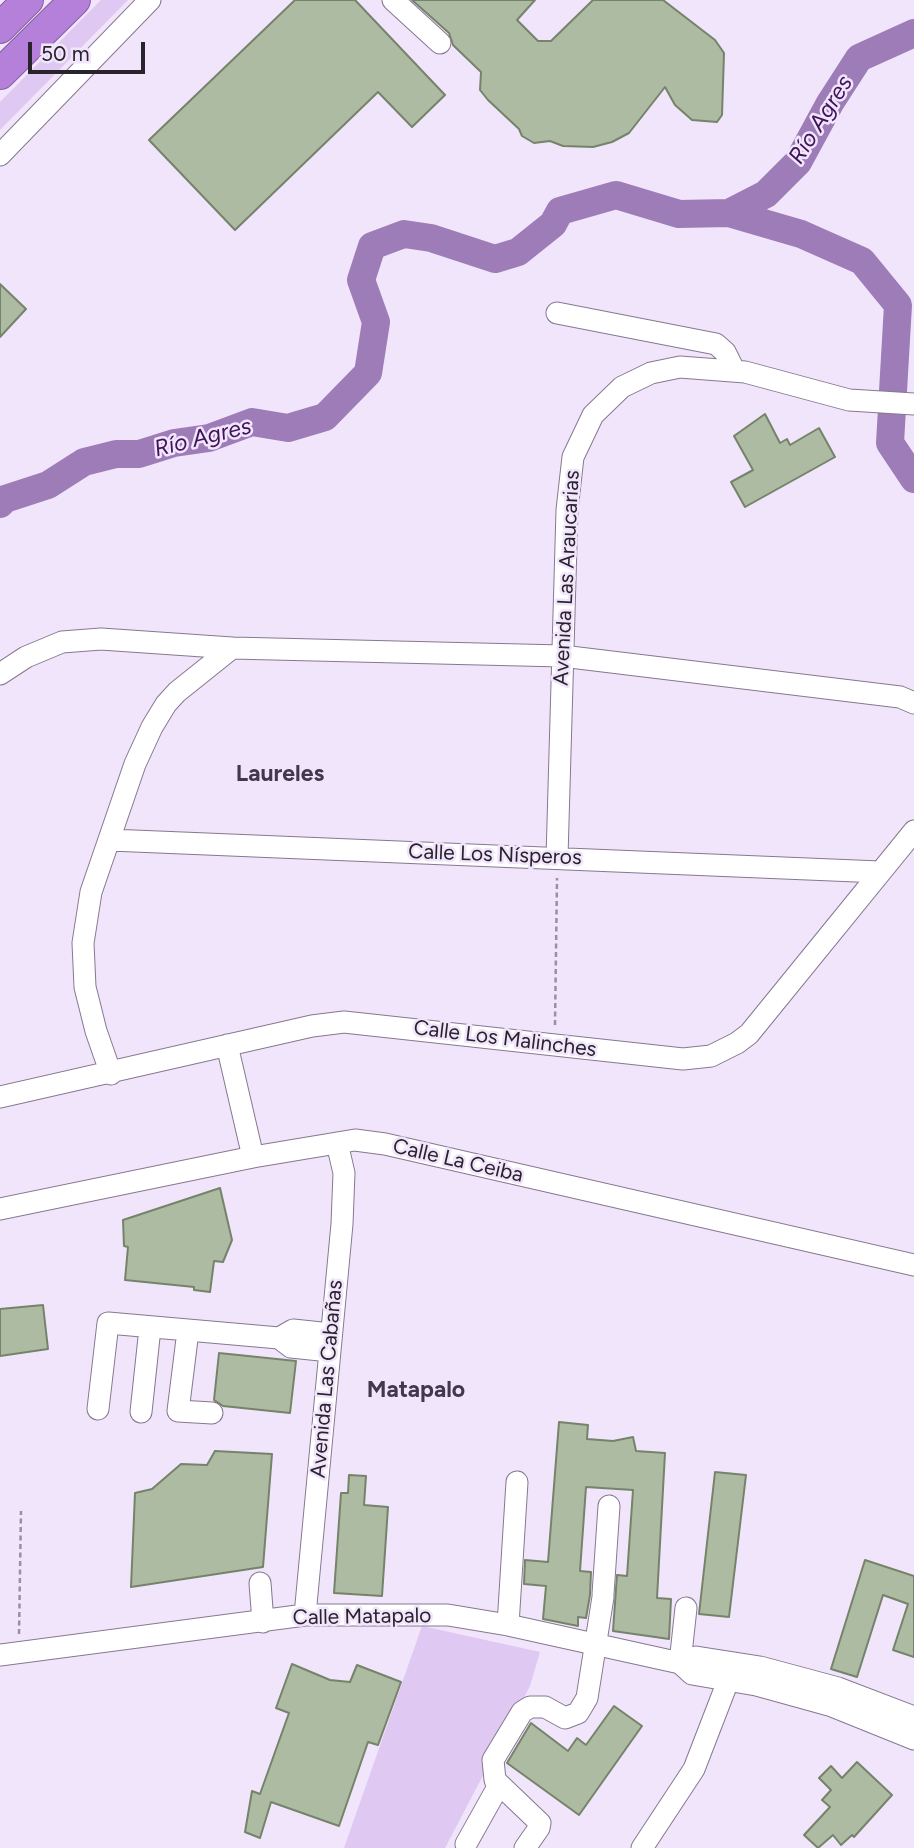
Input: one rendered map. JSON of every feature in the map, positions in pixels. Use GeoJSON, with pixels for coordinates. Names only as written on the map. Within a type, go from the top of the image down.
{"type":"FeatureCollection","features":[{"type":"Feature","properties":{"kind":"highway"},"geometry":{"type":"LineString","coordinates":[[0,28],[28,0]]}},
{"type":"Feature","properties":{"kind":"highway"},"geometry":{"type":"LineString","coordinates":[[0,74],[75,0]]}},
{"type":"Feature","properties":{"kind":"street"},"geometry":{"type":"LineString","coordinates":[[0,155],[150,0]]}},
{"type":"Feature","properties":{"kind":"street"},"geometry":{"type":"LineString","coordinates":[[393,0],[439,43]]}},
{"type":"Feature","properties":{"kind":"street"},"geometry":{"type":"LineString","coordinates":[[557,313],[716,344],[726,352],[734,370]]}},
{"type":"Feature","properties":{"kind":"street","name":"Avenida Las Araucarias"},"geometry":{"type":"LineString","coordinates":[[557,857],[570,481],[573,457],[586,427],[611,394],[642,377],[680,367],[734,370],[826,396],[878,403],[914,404]]}},
{"type":"Feature","properties":{"kind":"street"},"geometry":{"type":"LineString","coordinates":[[0,674],[26,657],[62,642],[101,639],[232,648],[562,656],[900,697],[914,703]]}},
{"type":"Feature","properties":{"kind":"street"},"geometry":{"type":"LineString","coordinates":[[111,1074],[85,987],[83,943],[91,892],[135,764],[166,704],[232,648]]}},
{"type":"Feature","properties":{"kind":"street","name":"Calle Los Malinches"},"geometry":{"type":"LineString","coordinates":[[0,1097],[111,1074],[228,1045],[344,1022],[683,1059],[711,1056],[737,1043],[759,1023],[914,831]]}},
{"type":"Feature","properties":{"kind":"street","name":"Calle Los Nísperos"},"geometry":{"type":"LineString","coordinates":[[110,840],[880,872]]}},
{"type":"Feature","properties":{"kind":"street"},"geometry":{"type":"LineString","coordinates":[[228,1045],[253,1157]]}},
{"type":"Feature","properties":{"kind":"street","name":"Calle La Ceiba"},"geometry":{"type":"LineString","coordinates":[[0,1209],[253,1157],[355,1140],[385,1144],[914,1265]]}},
{"type":"Feature","properties":{"kind":"street","name":"Avenida Las Cabañas"},"geometry":{"type":"LineString","coordinates":[[305,1615],[344,1173],[337,1143]]}},
{"type":"Feature","properties":{"kind":"street"},"geometry":{"type":"LineString","coordinates":[[98,1409],[108,1323],[279,1338],[291,1347],[331,1342]]}},
{"type":"Feature","properties":{"kind":"street"},"geometry":{"type":"LineString","coordinates":[[141,1412],[150,1328]]}},
{"type":"Feature","properties":{"kind":"street"},"geometry":{"type":"LineString","coordinates":[[188,1331],[178,1411],[212,1413]]}},
{"type":"Feature","properties":{"kind":"street"},"geometry":{"type":"LineString","coordinates":[[509,1625],[517,1482]]}},
{"type":"Feature","properties":{"kind":"street"},"geometry":{"type":"LineString","coordinates":[[525,1848],[540,1828],[540,1823],[499,1785],[492,1769],[493,1760],[522,1712],[537,1705],[565,1718],[578,1713],[587,1698],[603,1595],[609,1506]]}},
{"type":"Feature","properties":{"kind":"street"},"geometry":{"type":"LineString","coordinates":[[260,1583],[262,1622]]}},
{"type":"Feature","properties":{"kind":"street"},"geometry":{"type":"LineString","coordinates":[[680,1663],[686,1608]]}},
{"type":"Feature","properties":{"kind":"street","name":"Calle Matapalo"},"geometry":{"type":"LineString","coordinates":[[9,1654],[305,1615],[448,1615],[509,1625],[680,1663],[692,1674],[832,1706],[914,1739]]}},
{"type":"Feature","properties":{"kind":"street","name":"Calle Matapalo"},"geometry":{"type":"LineString","coordinates":[[680,1663],[696,1657],[760,1667],[838,1688],[914,1717]]}},
{"type":"Feature","properties":{"kind":"street"},"geometry":{"type":"LineString","coordinates":[[642,1848],[694,1769],[728,1681]]}},
{"type":"Feature","properties":{"kind":"street"},"geometry":{"type":"LineString","coordinates":[[466,1844],[499,1785]]}},
{"type":"Feature","properties":{"kind":"path"},"geometry":{"type":"LineString","coordinates":[[555,1044],[557,857]]}},
{"type":"Feature","properties":{"kind":"path"},"geometry":{"type":"LineString","coordinates":[[9,1654],[21,1511]]}},
{"type":"Feature","properties":{"kind":"shaded area"},"geometry":{"type":"Polygon","coordinates":[[[101,0],[128,0],[0,130],[0,102],[101,0]]]}},
{"type":"Feature","properties":{"kind":"shaded area"},"geometry":{"type":"Polygon","coordinates":[[[422,1626],[540,1652],[530,1686],[445,1848],[344,1848],[422,1626]]]}},
{"type":"Feature","properties":{"kind":"building"},"geometry":{"type":"Polygon","coordinates":[[[295,0],[355,0],[445,95],[412,127],[378,92],[235,230],[149,140],[295,0]]]}},
{"type":"Feature","properties":{"kind":"building"},"geometry":{"type":"Polygon","coordinates":[[[412,0],[535,0],[517,20],[538,41],[551,41],[593,0],[663,0],[715,40],[724,53],[722,115],[717,122],[692,120],[675,105],[665,87],[629,133],[612,142],[593,147],[563,146],[550,141],[534,143],[522,136],[519,129],[488,100],[480,90],[481,72],[453,45],[449,33],[412,0]]]}},
{"type":"Feature","properties":{"kind":"building"},"geometry":{"type":"Polygon","coordinates":[[[0,284],[26,309],[0,337],[0,284]]]}},
{"type":"Feature","properties":{"kind":"building"},"geometry":{"type":"Polygon","coordinates":[[[765,414],[780,443],[787,439],[790,445],[819,428],[835,457],[745,507],[731,482],[753,470],[734,436],[765,414]]]}},
{"type":"Feature","properties":{"kind":"building"},"geometry":{"type":"Polygon","coordinates":[[[220,1188],[232,1240],[223,1262],[214,1261],[210,1292],[194,1290],[194,1287],[125,1280],[128,1247],[124,1246],[123,1220],[220,1188]]]}},
{"type":"Feature","properties":{"kind":"building"},"geometry":{"type":"Polygon","coordinates":[[[43,1305],[48,1349],[0,1356],[0,1309],[43,1305]]]}},
{"type":"Feature","properties":{"kind":"building"},"geometry":{"type":"Polygon","coordinates":[[[219,1353],[296,1361],[290,1413],[223,1406],[214,1400],[219,1353]]]}},
{"type":"Feature","properties":{"kind":"building"},"geometry":{"type":"Polygon","coordinates":[[[559,1422],[588,1425],[587,1439],[613,1441],[633,1437],[636,1451],[665,1453],[657,1598],[671,1599],[669,1639],[613,1631],[617,1575],[627,1576],[633,1490],[586,1487],[580,1571],[591,1572],[590,1595],[586,1618],[578,1617],[578,1626],[543,1619],[546,1586],[524,1584],[525,1560],[548,1562],[559,1422]]]}},
{"type":"Feature","properties":{"kind":"building"},"geometry":{"type":"Polygon","coordinates":[[[215,1451],[272,1454],[263,1567],[131,1587],[135,1493],[152,1489],[181,1464],[207,1465],[215,1451]]]}},
{"type":"Feature","properties":{"kind":"building"},"geometry":{"type":"Polygon","coordinates":[[[715,1472],[746,1475],[729,1617],[699,1614],[715,1472]]]}},
{"type":"Feature","properties":{"kind":"building"},"geometry":{"type":"Polygon","coordinates":[[[349,1475],[366,1476],[364,1505],[388,1507],[382,1596],[334,1593],[341,1493],[348,1493],[349,1475]]]}},
{"type":"Feature","properties":{"kind":"building"},"geometry":{"type":"Polygon","coordinates":[[[865,1560],[914,1576],[914,1657],[893,1650],[908,1604],[883,1595],[857,1677],[831,1669],[865,1560]]]}},
{"type":"Feature","properties":{"kind":"building"},"geometry":{"type":"Polygon","coordinates":[[[292,1664],[330,1680],[350,1682],[357,1665],[401,1682],[378,1745],[368,1742],[339,1826],[271,1802],[260,1838],[245,1832],[252,1791],[260,1794],[289,1713],[276,1708],[292,1664]]]}},
{"type":"Feature","properties":{"kind":"building"},"geometry":{"type":"Polygon","coordinates":[[[614,1706],[642,1726],[579,1815],[507,1763],[531,1723],[568,1751],[577,1738],[586,1745],[614,1706]]]}},
{"type":"Feature","properties":{"kind":"building"},"geometry":{"type":"Polygon","coordinates":[[[857,1762],[892,1795],[854,1837],[852,1835],[841,1845],[833,1835],[818,1848],[804,1835],[830,1807],[822,1800],[831,1790],[819,1778],[831,1766],[842,1778],[857,1762]]]}},
{"type":"Feature","properties":{"kind":"waterway","name":"Río Agres"},"geometry":{"type":"LineString","coordinates":[[0,504],[5,499],[48,485],[84,462],[116,454],[139,454],[174,443],[209,438],[252,422],[288,428],[325,417],[368,373],[376,322],[361,280],[372,246],[404,234],[431,238],[495,259],[518,252],[553,224],[560,211],[616,195],[679,214],[729,213],[766,194],[798,162],[830,103],[859,58],[914,33]]}},
{"type":"Feature","properties":{"kind":"waterway"},"geometry":{"type":"LineString","coordinates":[[729,213],[801,234],[862,261],[898,305],[890,443],[914,479]]}},
{"type":"Feature","properties":{"kind":"district","name":"Laureles"},"geometry":{"type":"Point","coordinates":[280,774]}},
{"type":"Feature","properties":{"kind":"district","name":"Matapalo"},"geometry":{"type":"Point","coordinates":[416,1390]}}]}
